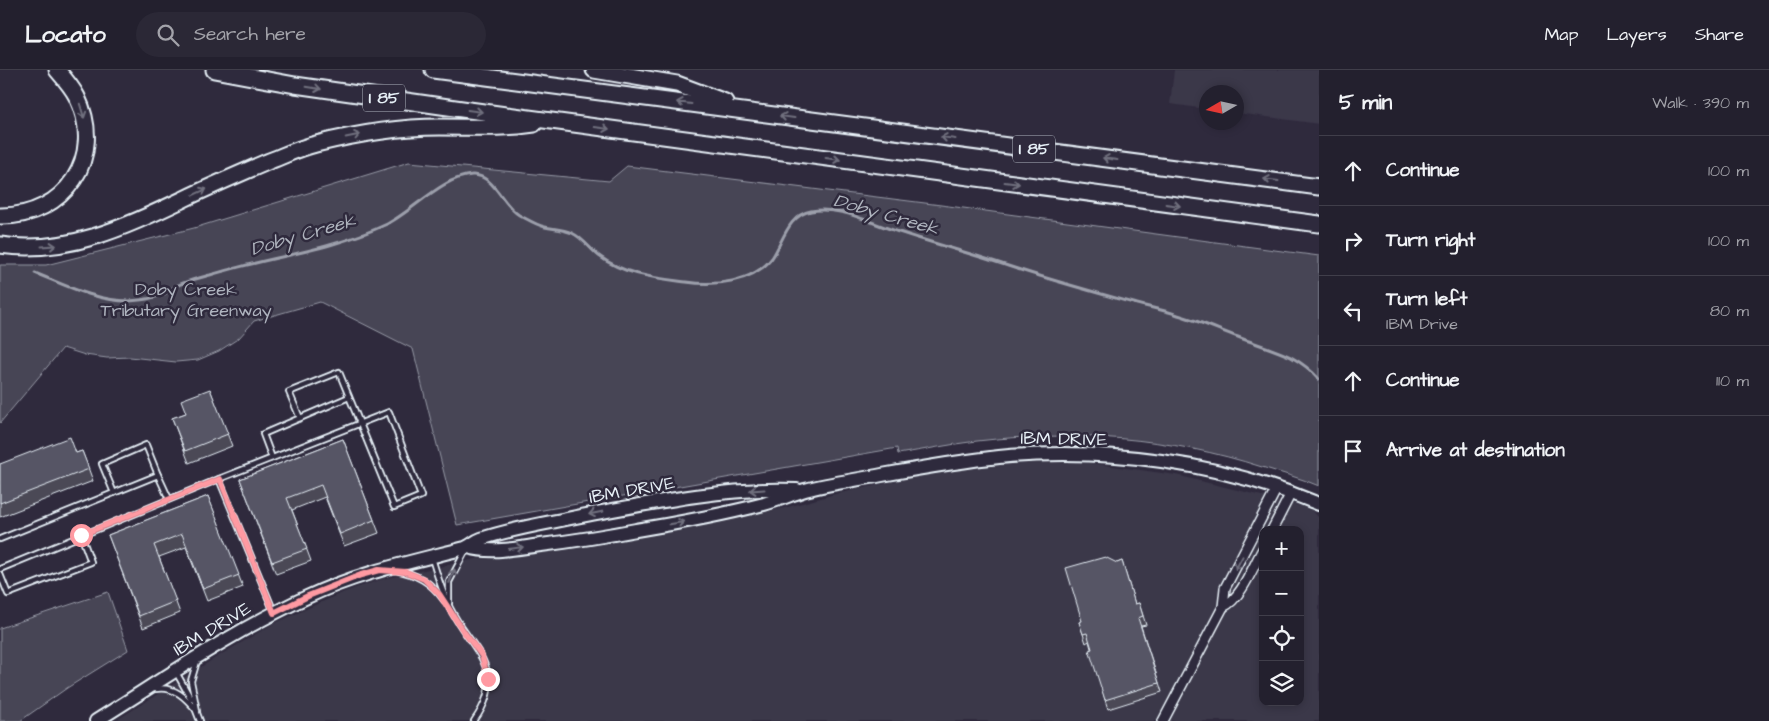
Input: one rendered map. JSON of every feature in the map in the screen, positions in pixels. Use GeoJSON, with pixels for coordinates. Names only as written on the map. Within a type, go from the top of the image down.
{"type":"FeatureCollection","features":[{"type":"Feature","properties":{"kind":"highway"},"geometry":{"type":"LineString","coordinates":[[0,216],[27,213],[52,202],[70,185],[81,165],[87,141],[83,112],[77,96],[57,70]]}},
{"type":"Feature","properties":{"kind":"highway","name":"I 85"},"geometry":{"type":"LineString","coordinates":[[214,70],[358,94],[554,122],[1319,224]]}},
{"type":"Feature","properties":{"kind":"highway","name":"I 85"},"geometry":{"type":"LineString","coordinates":[[433,70],[1319,187]]}},
{"type":"Feature","properties":{"kind":"highway"},"geometry":{"type":"LineString","coordinates":[[594,70],[677,84],[750,112]]}},
{"type":"Feature","properties":{"kind":"highway"},"geometry":{"type":"LineString","coordinates":[[0,245],[14,247],[47,246],[93,238],[141,220],[294,151],[323,142],[404,129],[511,128],[554,122]]}},
{"type":"Feature","properties":{"kind":"street","name":"IBM DRIVE"},"geometry":{"type":"LineString","coordinates":[[468,547],[483,550],[509,549],[610,535],[738,510],[806,490],[963,461],[1052,454],[1162,461],[1237,476],[1277,488],[1319,504]]}},
{"type":"Feature","properties":{"kind":"street"},"geometry":{"type":"LineString","coordinates":[[1224,607],[1225,588],[1277,488]]}},
{"type":"Feature","properties":{"kind":"street","name":"IBM DRIVE"},"geometry":{"type":"LineString","coordinates":[[96,721],[242,630],[336,584],[379,570],[431,555],[468,547],[480,539],[525,528],[638,506],[754,490],[806,490]]}},
{"type":"Feature","properties":{"kind":"street"},"geometry":{"type":"LineString","coordinates":[[1274,526],[1291,493]]}},
{"type":"Feature","properties":{"kind":"street"},"geometry":{"type":"LineString","coordinates":[[1163,721],[1224,607],[1239,593],[1259,556]]}},
{"type":"Feature","properties":{"kind":"lane"},"geometry":{"type":"LineString","coordinates":[[0,569],[81,535],[272,458],[360,423],[389,412],[421,496],[394,507],[360,423],[339,372],[289,392],[300,418]]}},
{"type":"Feature","properties":{"kind":"lane"},"geometry":{"type":"LineString","coordinates":[[272,458],[263,434],[349,397]]}},
{"type":"Feature","properties":{"kind":"lane"},"geometry":{"type":"LineString","coordinates":[[114,493],[102,464],[146,445],[169,500]]}},
{"type":"Feature","properties":{"kind":"lane"},"geometry":{"type":"LineString","coordinates":[[0,539],[158,475]]}},
{"type":"Feature","properties":{"kind":"lane"},"geometry":{"type":"LineString","coordinates":[[220,479],[274,613]]}},
{"type":"Feature","properties":{"kind":"lane"},"geometry":{"type":"LineString","coordinates":[[0,574],[8,594],[91,562],[81,535]]}},
{"type":"Feature","properties":{"kind":"lane"},"geometry":{"type":"LineString","coordinates":[[450,608],[449,582],[468,547]]}},
{"type":"Feature","properties":{"kind":"lane"},"geometry":{"type":"LineString","coordinates":[[431,555],[440,585],[450,608],[464,632],[482,656],[486,666],[487,693],[484,705],[474,721]]}},
{"type":"Feature","properties":{"kind":"lane"},"geometry":{"type":"LineString","coordinates":[[379,570],[406,572],[424,579],[434,587],[450,608]]}},
{"type":"Feature","properties":{"kind":"lane"},"geometry":{"type":"LineString","coordinates":[[196,711],[191,681],[199,657]]}},
{"type":"Feature","properties":{"kind":"lane"},"geometry":{"type":"LineString","coordinates":[[176,672],[185,686],[200,721]]}},
{"type":"Feature","properties":{"kind":"lane"},"geometry":{"type":"LineString","coordinates":[[139,694],[159,688],[174,690],[182,695],[196,711]]}},
{"type":"Feature","properties":{"kind":"shaded area"},"geometry":{"type":"Polygon","coordinates":[[[1174,70],[1319,70],[1319,124],[1244,114],[1244,85],[1199,85],[1199,108],[1170,104],[1174,70]]]}},
{"type":"Feature","properties":{"kind":"shaded area"},"geometry":{"type":"Polygon","coordinates":[[[1061,461],[1091,463],[1176,475],[1312,510],[1319,518],[1319,721],[115,721],[273,624],[344,592],[382,579],[476,559],[557,550],[682,529],[788,507],[835,494],[938,472],[995,463],[1061,461]]]}},
{"type":"Feature","properties":{"kind":"green space","name":"Doby Creek Tributary Greenway"},"geometry":{"type":"Polygon","coordinates":[[[409,162],[609,181],[627,166],[941,205],[1319,256],[1319,486],[1305,480],[1227,457],[1192,449],[1121,439],[1049,436],[967,442],[898,454],[897,448],[457,525],[413,349],[320,302],[254,321],[239,338],[219,351],[198,360],[176,362],[130,357],[107,358],[85,355],[63,348],[0,423],[0,265],[46,265],[194,228],[409,162]]]}},
{"type":"Feature","properties":{"kind":"green space"},"geometry":{"type":"Polygon","coordinates":[[[108,592],[128,650],[67,688],[20,721],[0,721],[0,628],[108,592]]]}},
{"type":"Feature","properties":{"kind":"building"},"geometry":{"type":"Polygon","coordinates":[[[210,389],[228,434],[185,451],[172,418],[186,413],[181,400],[210,389]]]}},
{"type":"Feature","properties":{"kind":"building"},"geometry":{"type":"Polygon","coordinates":[[[70,437],[76,453],[82,451],[89,469],[0,503],[0,464],[70,437]]]}},
{"type":"Feature","properties":{"kind":"building"},"geometry":{"type":"Polygon","coordinates":[[[343,439],[374,520],[340,534],[321,485],[287,498],[307,549],[272,562],[240,479],[343,439]]]}},
{"type":"Feature","properties":{"kind":"building"},"geometry":{"type":"Polygon","coordinates":[[[208,496],[239,575],[203,589],[182,534],[154,545],[176,601],[139,616],[108,535],[208,496]]]}},
{"type":"Feature","properties":{"kind":"building"},"geometry":{"type":"Polygon","coordinates":[[[1105,557],[1117,563],[1122,561],[1135,604],[1139,603],[1143,616],[1138,618],[1159,683],[1105,700],[1089,650],[1092,649],[1087,633],[1083,634],[1079,622],[1082,621],[1066,568],[1105,557]]]}},
{"type":"Feature","properties":{"kind":"waterway","name":"Doby Creek"},"geometry":{"type":"LineString","coordinates":[[35,273],[81,292],[105,298],[129,301],[151,298],[193,280],[344,241],[365,233],[387,224],[450,182],[472,175],[486,179],[519,215],[542,226],[572,233],[609,262],[619,268],[641,275],[697,283],[721,283],[744,278],[764,266],[772,258],[791,223],[797,218],[811,211],[842,212],[907,235],[1040,276],[1194,320],[1291,357],[1319,379]]}},
{"type":"Feature","properties":{"kind":"route"},"geometry":{"type":"LineString","coordinates":[[81,535],[220,479],[274,613],[308,596],[361,575],[379,570],[406,572],[424,579],[434,587],[482,656],[488,679]]}}]}
